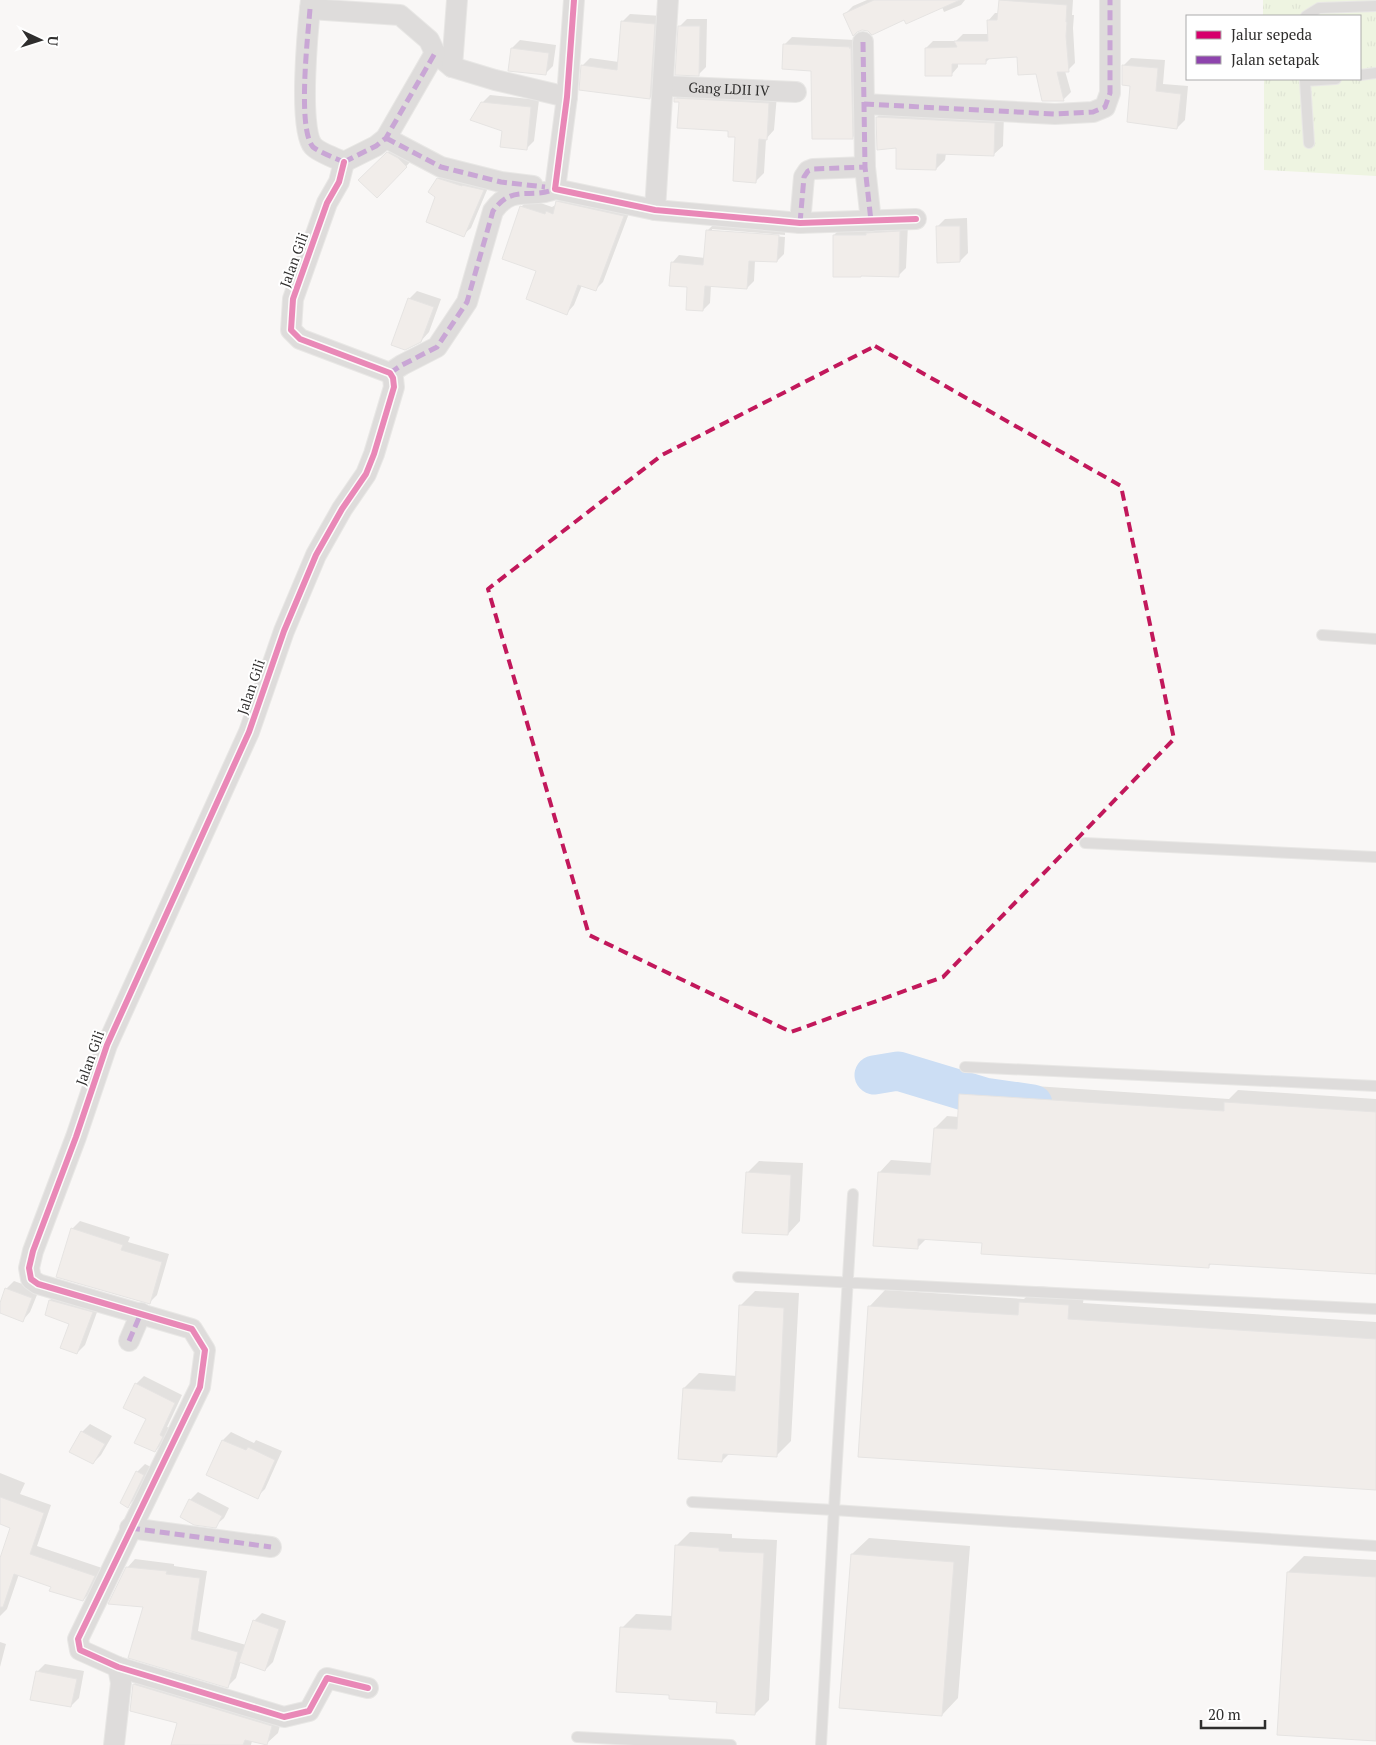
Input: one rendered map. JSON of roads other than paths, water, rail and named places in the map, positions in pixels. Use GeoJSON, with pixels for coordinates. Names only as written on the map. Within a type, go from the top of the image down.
{"type":"FeatureCollection","features":[{"type":"Feature","properties":{"kind":"street"},"geometry":{"type":"LineString","coordinates":[[452,67],[457,0]]}},
{"type":"Feature","properties":{"kind":"street"},"geometry":{"type":"LineString","coordinates":[[555,189],[567,97],[574,0]]}},
{"type":"Feature","properties":{"kind":"street"},"geometry":{"type":"LineString","coordinates":[[655,210],[668,0]]}},
{"type":"Feature","properties":{"kind":"street"},"geometry":{"type":"LineString","coordinates":[[864,104],[1054,114],[1094,112],[1105,107],[1110,93],[1110,0]]}},
{"type":"Feature","properties":{"kind":"street"},"geometry":{"type":"LineString","coordinates":[[435,53],[386,138],[376,146],[344,162],[314,147],[307,135],[305,82],[311,5],[400,15],[429,40],[435,53],[452,67],[495,80],[567,97]]}},
{"type":"Feature","properties":{"kind":"street"},"geometry":{"type":"LineString","coordinates":[[863,42],[865,166],[871,221]]}},
{"type":"Feature","properties":{"kind":"street","name":"Gang LDII IV"},"geometry":{"type":"LineString","coordinates":[[662,86],[796,92]]}},
{"type":"Feature","properties":{"kind":"street"},"geometry":{"type":"LineString","coordinates":[[386,138],[441,167],[501,182],[555,189],[655,210],[800,223],[916,219]]}},
{"type":"Feature","properties":{"kind":"street","name":"Jalan Gili"},"geometry":{"type":"LineString","coordinates":[[141,1313],[38,1284],[32,1279],[29,1268],[33,1251],[76,1137],[107,1045],[249,732],[284,631],[316,554],[342,509],[366,474],[394,387],[393,378],[390,373],[300,339],[291,330],[293,300],[327,203],[339,182],[344,162]]}},
{"type":"Feature","properties":{"kind":"street"},"geometry":{"type":"LineString","coordinates":[[800,223],[804,177],[808,171],[813,168],[865,166]]}},
{"type":"Feature","properties":{"kind":"street"},"geometry":{"type":"LineString","coordinates":[[390,373],[437,347],[467,302],[493,212],[501,200],[511,195],[555,189]]}},
{"type":"Feature","properties":{"kind":"street"},"geometry":{"type":"LineString","coordinates":[[129,1341],[141,1313],[192,1329],[205,1350],[200,1387],[130,1528],[78,1639],[80,1650],[118,1667],[284,1718],[309,1711],[327,1678],[368,1688]]}},
{"type":"Feature","properties":{"kind":"street"},"geometry":{"type":"LineString","coordinates":[[130,1528],[270,1547]]}},
{"type":"Feature","properties":{"kind":"street"},"geometry":{"type":"LineString","coordinates":[[114,1745],[121,1683],[118,1667]]}},
{"type":"Feature","properties":{"kind":"lane"},"geometry":{"type":"LineString","coordinates":[[1308,15],[1319,8],[1376,6]]}},
{"type":"Feature","properties":{"kind":"lane"},"geometry":{"type":"LineString","coordinates":[[1361,75],[1376,73]]}},
{"type":"Feature","properties":{"kind":"lane"},"geometry":{"type":"LineString","coordinates":[[1305,80],[1309,143]]}},
{"type":"Feature","properties":{"kind":"lane"},"geometry":{"type":"LineString","coordinates":[[1322,636],[1376,639]]}},
{"type":"Feature","properties":{"kind":"lane"},"geometry":{"type":"LineString","coordinates":[[1085,843],[1376,857]]}},
{"type":"Feature","properties":{"kind":"lane"},"geometry":{"type":"LineString","coordinates":[[965,1067],[1376,1086]]}},
{"type":"Feature","properties":{"kind":"lane"},"geometry":{"type":"LineString","coordinates":[[821,1745],[853,1194]]}},
{"type":"Feature","properties":{"kind":"lane"},"geometry":{"type":"LineString","coordinates":[[738,1277],[1376,1309]]}},
{"type":"Feature","properties":{"kind":"lane"},"geometry":{"type":"LineString","coordinates":[[692,1502],[1376,1546]]}},
{"type":"Feature","properties":{"kind":"lane"},"geometry":{"type":"LineString","coordinates":[[577,1737],[731,1745]]}},
{"type":"Feature","properties":{"kind":"waterway"},"geometry":{"type":"LineString","coordinates":[[874,1075],[898,1071],[984,1097],[1033,1104]]}}]}
